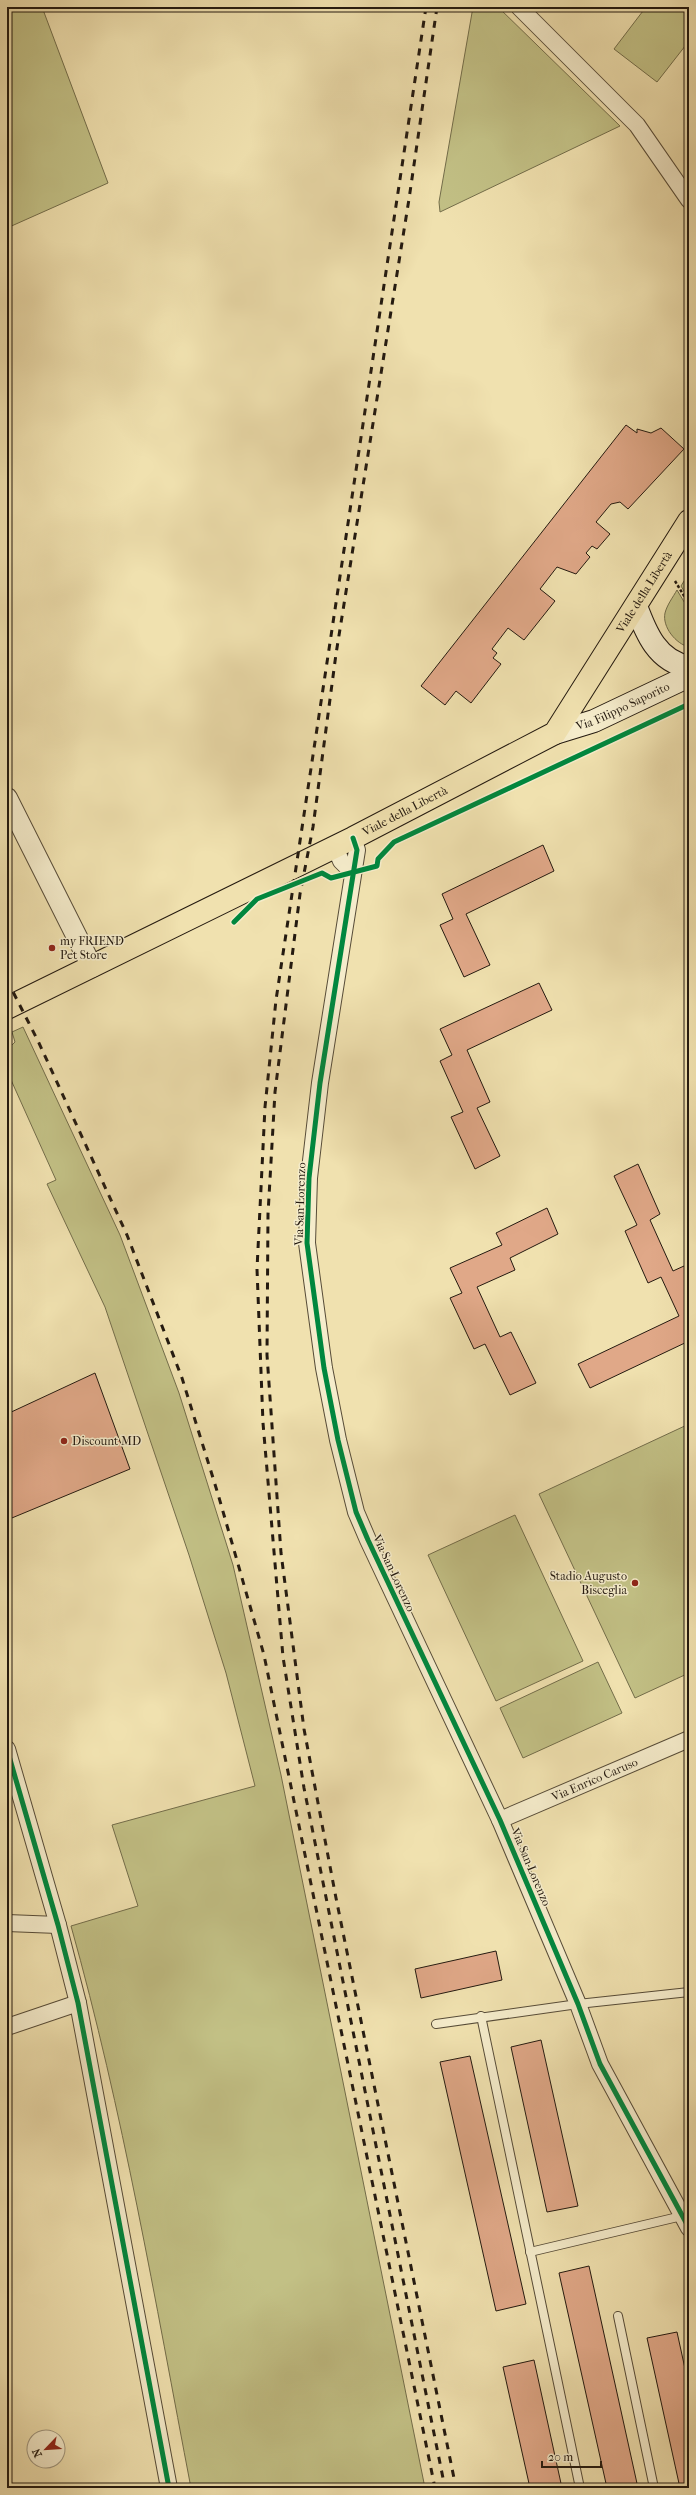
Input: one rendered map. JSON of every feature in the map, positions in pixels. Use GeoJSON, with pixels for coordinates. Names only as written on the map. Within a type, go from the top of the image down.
{"type":"FeatureCollection","features":[{"type":"Feature","properties":{"kind":"main road","name":"Viale della Libertà"},"geometry":{"type":"LineString","coordinates":[[7,1008],[344,842],[555,733],[689,521]]}},
{"type":"Feature","properties":{"kind":"main road"},"geometry":{"type":"LineString","coordinates":[[636,606],[647,635],[660,653],[682,666],[689,667]]}},
{"type":"Feature","properties":{"kind":"main road","name":"Via Filippo Saporito"},"geometry":{"type":"LineString","coordinates":[[555,733],[594,721],[689,676]]}},
{"type":"Feature","properties":{"kind":"street"},"geometry":{"type":"LineString","coordinates":[[518,7],[636,125],[689,200]]}},
{"type":"Feature","properties":{"kind":"street"},"geometry":{"type":"LineString","coordinates":[[7,798],[92,967]]}},
{"type":"Feature","properties":{"kind":"street","name":"Via San Lorenzo"},"geometry":{"type":"LineString","coordinates":[[344,842],[341,861],[352,872],[320,1083],[309,1178],[307,1243],[324,1368],[338,1440],[356,1512],[500,1820],[578,2004],[600,2064],[686,2222]]}},
{"type":"Feature","properties":{"kind":"street","name":"Via Enrico Caruso"},"geometry":{"type":"LineString","coordinates":[[500,1820],[689,1739]]}},
{"type":"Feature","properties":{"kind":"street"},"geometry":{"type":"LineString","coordinates":[[7,1749],[58,1925],[78,2003],[169,2488]]}},
{"type":"Feature","properties":{"kind":"street"},"geometry":{"type":"LineString","coordinates":[[7,1923],[58,1925]]}},
{"type":"Feature","properties":{"kind":"street"},"geometry":{"type":"LineString","coordinates":[[7,2026],[78,2003]]}},
{"type":"Feature","properties":{"kind":"lane"},"geometry":{"type":"LineString","coordinates":[[436,2024],[481,2016],[689,1992]]}},
{"type":"Feature","properties":{"kind":"lane"},"geometry":{"type":"LineString","coordinates":[[481,2016],[580,2488]]}},
{"type":"Feature","properties":{"kind":"lane"},"geometry":{"type":"LineString","coordinates":[[530,2252],[686,2222]]}},
{"type":"Feature","properties":{"kind":"lane"},"geometry":{"type":"LineString","coordinates":[[618,2316],[654,2488]]}},
{"type":"Feature","properties":{"kind":"shaded area"},"geometry":{"type":"Polygon","coordinates":[[[7,7],[42,7],[108,183],[7,228],[7,7]]]}},
{"type":"Feature","properties":{"kind":"shaded area"},"geometry":{"type":"Polygon","coordinates":[[[473,7],[498,7],[620,126],[440,212],[439,202],[473,7]]]}},
{"type":"Feature","properties":{"kind":"shaded area"},"geometry":{"type":"Polygon","coordinates":[[[646,7],[689,7],[689,41],[657,82],[614,49],[646,7]]]}},
{"type":"Feature","properties":{"kind":"shaded area"},"geometry":{"type":"Polygon","coordinates":[[[689,573],[688,598],[681,586],[689,573]]]}},
{"type":"Feature","properties":{"kind":"shaded area"},"geometry":{"type":"Polygon","coordinates":[[[677,590],[689,610],[689,647],[675,639],[666,624],[665,613],[677,590]]]}},
{"type":"Feature","properties":{"kind":"shaded area"},"geometry":{"type":"Polygon","coordinates":[[[23,1027],[120,1235],[179,1393],[233,1565],[281,1775],[425,2488],[191,2488],[151,2276],[107,2065],[71,1926],[138,1906],[112,1825],[255,1786],[226,1673],[189,1555],[105,1307],[47,1184],[56,1180],[7,1071],[7,1050],[15,1042],[12,1032],[23,1027]]]}},
{"type":"Feature","properties":{"kind":"shaded area","name":"Stadio Augusto Bisceglia"},"geometry":{"type":"Polygon","coordinates":[[[689,1424],[689,1673],[635,1698],[539,1494],[689,1424]]]}},
{"type":"Feature","properties":{"kind":"shaded area"},"geometry":{"type":"Polygon","coordinates":[[[515,1515],[583,1661],[496,1701],[428,1555],[515,1515]]]}},
{"type":"Feature","properties":{"kind":"shaded area"},"geometry":{"type":"Polygon","coordinates":[[[598,1662],[622,1713],[523,1758],[500,1708],[598,1662]]]}},
{"type":"Feature","properties":{"kind":"building"},"geometry":{"type":"Polygon","coordinates":[[[626,425],[637,433],[637,429],[651,433],[661,428],[684,449],[628,509],[620,502],[611,504],[596,522],[610,534],[597,549],[592,546],[586,553],[590,557],[576,574],[557,567],[540,589],[555,601],[524,640],[508,628],[492,649],[497,653],[493,658],[501,664],[471,703],[456,691],[445,705],[421,686],[626,425]]]}},
{"type":"Feature","properties":{"kind":"building"},"geometry":{"type":"Polygon","coordinates":[[[543,845],[554,871],[466,914],[490,965],[464,977],[440,925],[453,919],[442,894],[543,845]]]}},
{"type":"Feature","properties":{"kind":"building"},"geometry":{"type":"Polygon","coordinates":[[[539,983],[552,1010],[467,1050],[490,1102],[477,1108],[500,1156],[475,1169],[451,1117],[463,1112],[440,1061],[452,1055],[440,1029],[539,983]]]}},
{"type":"Feature","properties":{"kind":"building"},"geometry":{"type":"Polygon","coordinates":[[[638,1164],[660,1214],[650,1220],[673,1271],[684,1266],[689,1277],[689,1325],[685,1326],[689,1341],[590,1388],[578,1364],[679,1316],[661,1277],[648,1283],[625,1231],[637,1225],[614,1176],[638,1164]]]}},
{"type":"Feature","properties":{"kind":"building"},"geometry":{"type":"Polygon","coordinates":[[[547,1208],[558,1234],[510,1258],[515,1270],[477,1287],[500,1337],[511,1332],[536,1383],[510,1395],[485,1344],[474,1349],[450,1298],[462,1293],[450,1268],[502,1245],[496,1233],[547,1208]]]}},
{"type":"Feature","properties":{"kind":"building","name":"Discount MD"},"geometry":{"type":"Polygon","coordinates":[[[95,1373],[130,1469],[7,1520],[7,1414],[95,1373]]]}},
{"type":"Feature","properties":{"kind":"building"},"geometry":{"type":"Polygon","coordinates":[[[496,1951],[502,1980],[421,1998],[415,1969],[496,1951]]]}},
{"type":"Feature","properties":{"kind":"building"},"geometry":{"type":"Polygon","coordinates":[[[541,2040],[578,2206],[547,2212],[511,2047],[541,2040]]]}},
{"type":"Feature","properties":{"kind":"building"},"geometry":{"type":"Polygon","coordinates":[[[470,2056],[526,2304],[496,2311],[440,2062],[470,2056]]]}},
{"type":"Feature","properties":{"kind":"building"},"geometry":{"type":"Polygon","coordinates":[[[589,2266],[638,2488],[607,2488],[559,2273],[589,2266]]]}},
{"type":"Feature","properties":{"kind":"building"},"geometry":{"type":"Polygon","coordinates":[[[677,2332],[689,2387],[689,2488],[680,2488],[647,2338],[677,2332]]]}},
{"type":"Feature","properties":{"kind":"building"},"geometry":{"type":"Polygon","coordinates":[[[534,2360],[562,2488],[530,2488],[503,2367],[534,2360]]]}},
{"type":"Feature","properties":{"kind":"railway"},"geometry":{"type":"LineString","coordinates":[[426,7],[276,1000],[265,1107],[257,1269],[263,1423],[283,1657],[304,1788],[445,2488]]}},
{"type":"Feature","properties":{"kind":"railway"},"geometry":{"type":"LineString","coordinates":[[437,7],[409,199],[336,654],[313,827],[300,894],[275,1092],[268,1214],[267,1355],[281,1553],[304,1729],[336,1898],[456,2488]]}},
{"type":"Feature","properties":{"kind":"railway"},"geometry":{"type":"LineString","coordinates":[[7,980],[39,1043],[127,1235],[182,1378],[218,1494],[264,1655],[435,2488]]}},
{"type":"Feature","properties":{"kind":"cycle path"},"geometry":{"type":"LineString","coordinates":[[234,922],[257,899],[322,873],[331,878],[377,866],[378,859],[394,842],[689,704]]}},
{"type":"Feature","properties":{"kind":"cycle path"},"geometry":{"type":"LineString","coordinates":[[353,838],[357,850],[320,1083],[309,1178],[307,1243],[324,1368],[338,1440],[356,1512],[500,1820],[578,2004],[600,2064],[689,2228]]}},
{"type":"Feature","properties":{"kind":"cycle path"},"geometry":{"type":"LineString","coordinates":[[7,1749],[58,1925],[78,2003],[169,2488]]}},
{"type":"Feature","properties":{"kind":"place","name":"my FRIEND Pet Store"},"geometry":{"type":"Point","coordinates":[52,948]}},
{"type":"Feature","properties":{"kind":"place","name":"Discount MD"},"geometry":{"type":"Point","coordinates":[64,1441]}},
{"type":"Feature","properties":{"kind":"place","name":"Stadio Augusto Bisceglia"},"geometry":{"type":"Point","coordinates":[635,1583]}}]}
